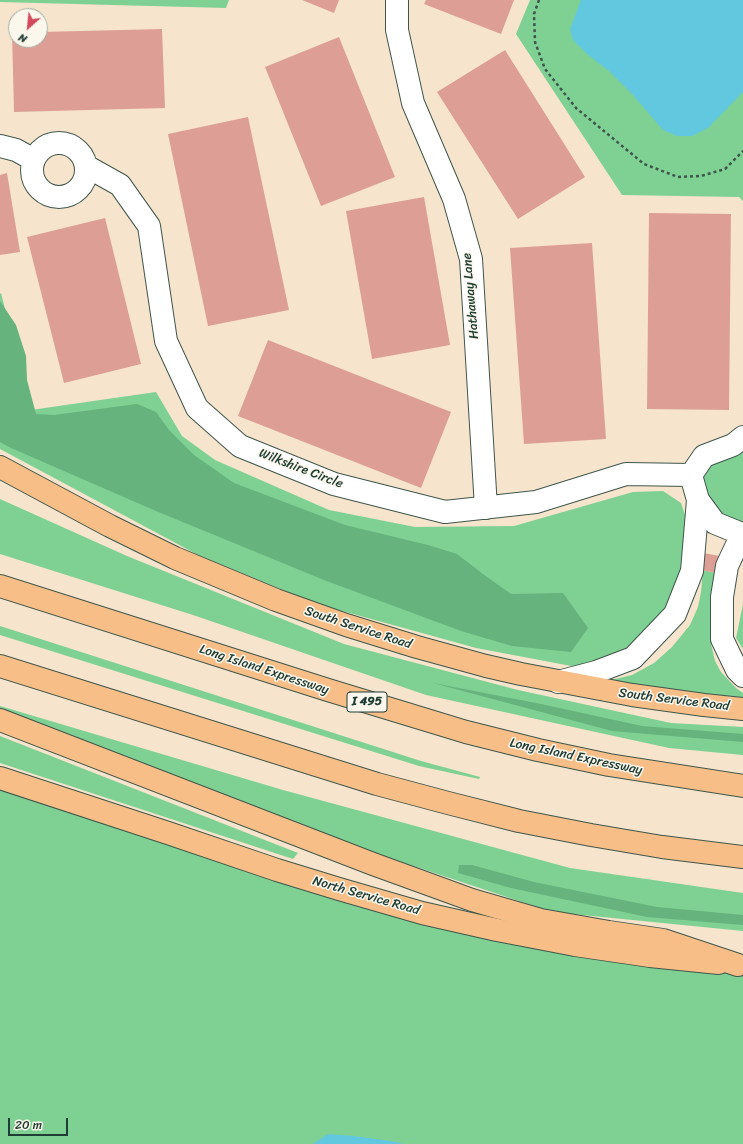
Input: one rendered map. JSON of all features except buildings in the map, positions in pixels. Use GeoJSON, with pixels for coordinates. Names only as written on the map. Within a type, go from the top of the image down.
{"type":"FeatureCollection","features":[{"type":"Feature","properties":{"kind":"main road","name":"South Service Road"},"geometry":{"type":"LineString","coordinates":[[0,467],[76,509],[209,573],[283,603],[339,623],[493,668],[558,682],[632,695],[743,709]]}},
{"type":"Feature","properties":{"kind":"main road","name":"Long Island Expressway"},"geometry":{"type":"LineString","coordinates":[[0,586],[466,732],[538,750],[609,765],[743,786]]}},
{"type":"Feature","properties":{"kind":"main road"},"geometry":{"type":"LineString","coordinates":[[0,666],[377,784],[448,803],[519,821],[662,848],[743,857]]}},
{"type":"Feature","properties":{"kind":"main road"},"geometry":{"type":"LineString","coordinates":[[0,720],[373,864],[472,900],[541,920],[664,940],[740,966]]}},
{"type":"Feature","properties":{"kind":"main road","name":"North Service Road"},"geometry":{"type":"LineString","coordinates":[[0,778],[339,890],[422,913],[497,930],[575,945],[650,956],[740,966]]}},
{"type":"Feature","properties":{"kind":"street","name":"Hathaway Lane"},"geometry":{"type":"LineString","coordinates":[[397,0],[397,30],[413,103],[454,199],[471,259],[486,508]]}},
{"type":"Feature","properties":{"kind":"street","name":"Wilkshire Circle"},"geometry":{"type":"LineString","coordinates":[[34,160],[39,152],[46,146],[54,143],[63,143],[72,146],[83,158],[86,166],[120,186],[149,226],[166,341],[197,408],[240,446],[334,484],[446,512],[536,502],[626,474],[691,475]]}},
{"type":"Feature","properties":{"kind":"street"},"geometry":{"type":"LineString","coordinates":[[0,146],[16,150],[34,160],[32,169],[33,178],[44,193],[52,196],[61,197],[70,195],[77,190],[86,175],[86,166]]}},
{"type":"Feature","properties":{"kind":"street"},"geometry":{"type":"LineString","coordinates":[[558,682],[596,672],[633,658],[675,614],[692,571],[698,500],[691,475],[704,456],[733,445],[743,437]]}},
{"type":"Feature","properties":{"kind":"street"},"geometry":{"type":"LineString","coordinates":[[698,500],[715,523],[742,534],[727,566],[722,597],[722,639],[737,670],[743,676]]}},
{"type":"Feature","properties":{"kind":"path"},"geometry":{"type":"LineString","coordinates":[[539,0],[534,14],[535,42],[545,69],[576,108],[644,164],[678,177],[702,176],[725,169],[743,151]]}},
{"type":"Feature","properties":{"kind":"green space"},"geometry":{"type":"Polygon","coordinates":[[[0,0],[229,0],[226,8],[0,2],[0,0]]]}},
{"type":"Feature","properties":{"kind":"green space"},"geometry":{"type":"Polygon","coordinates":[[[530,0],[743,0],[743,201],[739,197],[622,195],[516,34],[530,0]]]}},
{"type":"Feature","properties":{"kind":"green space"},"geometry":{"type":"Polygon","coordinates":[[[1,293],[31,410],[156,392],[182,436],[215,460],[329,510],[415,527],[514,526],[633,492],[663,491],[681,503],[689,527],[685,568],[661,622],[615,660],[582,668],[476,648],[317,604],[198,555],[0,449],[1,293]]]}},
{"type":"Feature","properties":{"kind":"green space"},"geometry":{"type":"Polygon","coordinates":[[[0,301],[16,325],[26,356],[27,380],[36,414],[54,415],[137,404],[156,412],[169,430],[194,455],[234,483],[345,525],[428,545],[457,554],[511,594],[563,593],[588,628],[571,652],[512,646],[461,631],[324,580],[156,511],[0,442],[0,301]]]}},
{"type":"Feature","properties":{"kind":"green space"},"geometry":{"type":"Polygon","coordinates":[[[743,437],[743,534],[698,500],[704,456],[743,437]]]}},
{"type":"Feature","properties":{"kind":"green space"},"geometry":{"type":"Polygon","coordinates":[[[0,499],[127,556],[344,644],[518,690],[671,723],[743,727],[743,755],[669,748],[426,695],[193,615],[0,554],[0,499]]]}},
{"type":"Feature","properties":{"kind":"green space"},"geometry":{"type":"Polygon","coordinates":[[[703,570],[716,573],[711,614],[711,644],[715,661],[721,672],[736,688],[743,693],[743,703],[603,682],[632,675],[654,663],[672,647],[690,625],[698,607],[703,570]]]}},
{"type":"Feature","properties":{"kind":"green space"},"geometry":{"type":"Polygon","coordinates":[[[743,604],[743,649],[736,638],[743,604]]]}},
{"type":"Feature","properties":{"kind":"green space"},"geometry":{"type":"Polygon","coordinates":[[[0,626],[421,761],[480,777],[479,779],[419,766],[0,635],[0,626]]]}},
{"type":"Feature","properties":{"kind":"green space"},"geometry":{"type":"Polygon","coordinates":[[[433,683],[642,726],[743,734],[743,742],[612,731],[433,683]]]}},
{"type":"Feature","properties":{"kind":"green space"},"geometry":{"type":"Polygon","coordinates":[[[0,706],[283,790],[570,868],[743,893],[743,931],[552,912],[329,838],[0,710],[0,706]]]}},
{"type":"Feature","properties":{"kind":"green space"},"geometry":{"type":"Polygon","coordinates":[[[0,736],[298,853],[293,859],[0,763],[0,736]]]}},
{"type":"Feature","properties":{"kind":"green space"},"geometry":{"type":"Polygon","coordinates":[[[0,778],[339,889],[743,966],[743,1144],[0,1144],[0,778]]]}},
{"type":"Feature","properties":{"kind":"green space"},"geometry":{"type":"Polygon","coordinates":[[[459,865],[472,865],[534,882],[657,907],[743,915],[743,925],[647,917],[511,888],[458,873],[459,865]]]}},
{"type":"Feature","properties":{"kind":"water"},"geometry":{"type":"Polygon","coordinates":[[[581,0],[743,0],[743,92],[708,128],[692,136],[677,136],[663,130],[633,95],[609,71],[587,54],[573,40],[570,29],[581,0]]]}},
{"type":"Feature","properties":{"kind":"water"},"geometry":{"type":"Polygon","coordinates":[[[328,1134],[354,1136],[403,1144],[313,1144],[328,1134]]]}}]}
